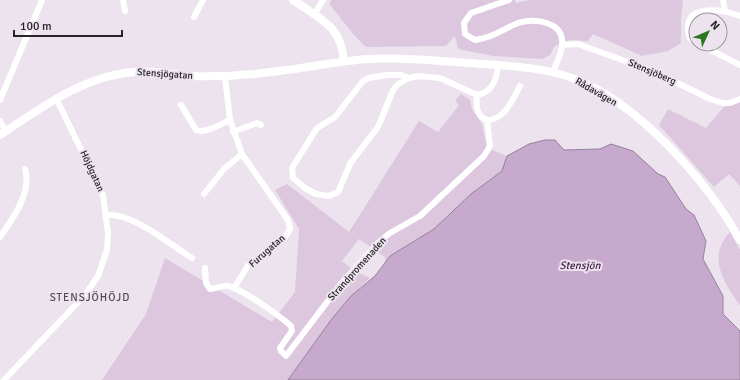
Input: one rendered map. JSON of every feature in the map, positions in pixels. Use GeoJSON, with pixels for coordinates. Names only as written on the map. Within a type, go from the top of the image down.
{"type":"FeatureCollection","features":[{"type":"Feature","properties":{"kind":"street"},"geometry":{"type":"LineString","coordinates":[[0,100],[42,0]]}},
{"type":"Feature","properties":{"kind":"street"},"geometry":{"type":"LineString","coordinates":[[123,0],[125,11]]}},
{"type":"Feature","properties":{"kind":"street"},"geometry":{"type":"LineString","coordinates":[[194,17],[203,0]]}},
{"type":"Feature","properties":{"kind":"street"},"geometry":{"type":"LineString","coordinates":[[293,0],[336,32],[343,46],[344,61]]}},
{"type":"Feature","properties":{"kind":"street"},"geometry":{"type":"LineString","coordinates":[[314,15],[323,0]]}},
{"type":"Feature","properties":{"kind":"street"},"geometry":{"type":"LineString","coordinates":[[509,0],[471,13],[467,16],[463,27],[467,36],[475,40],[486,38],[518,23],[535,20],[544,21],[554,26],[562,39],[562,45],[553,72]]}},
{"type":"Feature","properties":{"kind":"street"},"geometry":{"type":"LineString","coordinates":[[723,0],[725,11]]}},
{"type":"Feature","properties":{"kind":"street"},"geometry":{"type":"LineString","coordinates":[[701,12],[705,10],[725,11],[740,16]]}},
{"type":"Feature","properties":{"kind":"street","name":"Stensjöberg"},"geometry":{"type":"LineString","coordinates":[[562,45],[578,44],[656,72],[710,99],[723,103],[730,103],[740,99]]}},
{"type":"Feature","properties":{"kind":"street"},"geometry":{"type":"LineString","coordinates":[[715,52],[740,65]]}},
{"type":"Feature","properties":{"kind":"street","name":"Rådavägen"},"geometry":{"type":"LineString","coordinates":[[344,61],[401,58],[498,65],[553,72],[573,78],[596,90],[631,112],[651,128],[707,190],[727,217],[740,240]]}},
{"type":"Feature","properties":{"kind":"street","name":"Stensjögatan"},"geometry":{"type":"LineString","coordinates":[[3,133],[56,98],[85,85],[133,72],[225,77],[275,72],[344,61]]}},
{"type":"Feature","properties":{"kind":"street"},"geometry":{"type":"LineString","coordinates":[[409,78],[401,75],[387,75],[369,78],[363,81],[335,118],[317,128],[292,168],[293,178],[316,194],[329,196],[338,192],[350,162],[378,127],[396,86],[409,78],[418,76],[440,78],[476,95],[486,92],[494,84],[497,78],[498,65]]}},
{"type":"Feature","properties":{"kind":"street","name":"Furugatan"},"geometry":{"type":"LineString","coordinates":[[225,77],[230,120],[242,154],[288,220],[290,229],[285,237],[250,264],[234,288]]}},
{"type":"Feature","properties":{"kind":"street"},"geometry":{"type":"LineString","coordinates":[[476,95],[478,113],[487,120],[498,118],[502,115],[520,86]]}},
{"type":"Feature","properties":{"kind":"street","name":"Höjdgatan"},"geometry":{"type":"LineString","coordinates":[[4,380],[92,287],[107,250],[107,215],[103,195],[56,98]]}},
{"type":"Feature","properties":{"kind":"street"},"geometry":{"type":"LineString","coordinates":[[181,105],[198,131],[204,131],[230,120]]}},
{"type":"Feature","properties":{"kind":"street","name":"Strandpromenaden"},"geometry":{"type":"LineString","coordinates":[[234,288],[262,305],[291,326],[292,330],[280,348],[286,356],[340,285],[380,241],[390,233],[420,216],[484,156],[490,146],[487,120]]}},
{"type":"Feature","properties":{"kind":"street"},"geometry":{"type":"LineString","coordinates":[[0,121],[3,133]]}},
{"type":"Feature","properties":{"kind":"street"},"geometry":{"type":"LineString","coordinates":[[233,132],[257,123],[261,125]]}},
{"type":"Feature","properties":{"kind":"street"},"geometry":{"type":"LineString","coordinates":[[204,194],[224,169],[242,154]]}},
{"type":"Feature","properties":{"kind":"street"},"geometry":{"type":"LineString","coordinates":[[0,237],[25,191],[27,176],[25,169]]}},
{"type":"Feature","properties":{"kind":"street"},"geometry":{"type":"LineString","coordinates":[[107,215],[116,214],[129,218],[192,258]]}},
{"type":"Feature","properties":{"kind":"street"},"geometry":{"type":"LineString","coordinates":[[205,268],[206,283],[210,289],[227,286],[234,288]]}},
{"type":"Feature","properties":{"kind":"shaded area"},"geometry":{"type":"Polygon","coordinates":[[[331,0],[515,0],[516,3],[529,0],[683,0],[681,43],[668,51],[642,56],[593,34],[588,41],[569,40],[555,46],[550,55],[542,59],[493,56],[458,49],[455,36],[446,46],[366,47],[354,35],[330,5],[331,0]]]}},
{"type":"Feature","properties":{"kind":"shaded area"},"geometry":{"type":"Polygon","coordinates":[[[461,94],[470,100],[472,109],[482,124],[487,148],[507,156],[503,171],[471,194],[434,229],[390,256],[385,264],[385,257],[375,250],[357,272],[370,278],[351,296],[331,320],[288,380],[102,380],[146,314],[165,258],[272,322],[295,292],[299,229],[275,190],[287,184],[349,232],[419,121],[438,132],[459,105],[455,101],[461,94]],[[359,239],[342,261],[352,269],[371,247],[359,239]]]}},
{"type":"Feature","properties":{"kind":"shaded area"},"geometry":{"type":"Polygon","coordinates":[[[740,97],[740,186],[729,174],[714,187],[659,125],[668,109],[706,128],[729,101],[740,97]]]}},
{"type":"Feature","properties":{"kind":"shaded area"},"geometry":{"type":"Polygon","coordinates":[[[730,232],[740,250],[740,305],[723,278],[720,269],[719,250],[723,241],[730,232]]]}},
{"type":"Feature","properties":{"kind":"water","name":"Stensjön"},"geometry":{"type":"Polygon","coordinates":[[[545,140],[555,140],[564,150],[600,149],[611,144],[633,151],[658,174],[665,177],[686,209],[694,215],[706,241],[703,259],[723,296],[723,314],[740,331],[740,380],[288,380],[331,320],[351,296],[375,276],[390,256],[434,229],[471,194],[502,171],[507,156],[529,144],[545,140]]]}},
{"type":"Feature","properties":{"kind":"district","name":"STENSJÖHÖJD"},"geometry":{"type":"Point","coordinates":[90,297]}}]}
